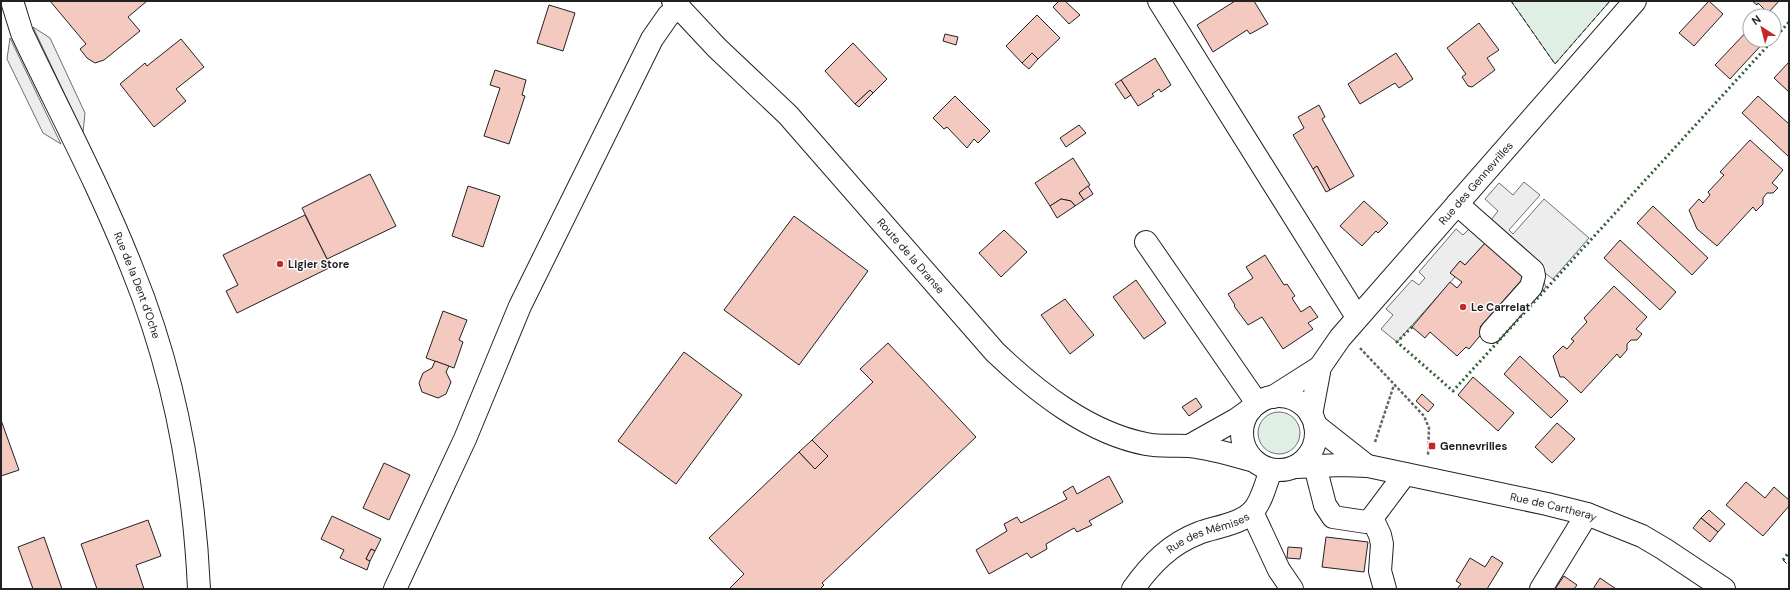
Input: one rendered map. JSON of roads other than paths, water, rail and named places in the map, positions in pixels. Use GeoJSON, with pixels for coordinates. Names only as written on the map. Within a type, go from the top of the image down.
{"type":"FeatureCollection","features":[{"type":"Feature","properties":{"kind":"street","name":"Rue de la Dent d'Oche"},"geometry":{"type":"LineString","coordinates":[[12,1],[22,32],[114,226],[151,318],[177,412],[187,461],[194,510],[199,589]]}},
{"type":"Feature","properties":{"kind":"street"},"geometry":{"type":"LineString","coordinates":[[1159,1],[1351,325]]}},
{"type":"Feature","properties":{"kind":"street","name":"Rue des Gennevrilles"},"geometry":{"type":"LineString","coordinates":[[1261,402],[1320,367],[1351,325],[1635,1]]}},
{"type":"Feature","properties":{"kind":"street"},"geometry":{"type":"LineString","coordinates":[[395,589],[465,438],[524,299],[652,39],[676,4]]}},
{"type":"Feature","properties":{"kind":"street","name":"Route de la Dranse"},"geometry":{"type":"LineString","coordinates":[[676,4],[717,48],[788,115],[995,352],[1013,370],[1050,398],[1105,431],[1146,444],[1167,447],[1189,446],[1263,465]]}},
{"type":"Feature","properties":{"kind":"street"},"geometry":{"type":"LineString","coordinates":[[1457,204],[1533,271],[1534,276],[1531,287],[1491,332]]}},
{"type":"Feature","properties":{"kind":"street"},"geometry":{"type":"LineString","coordinates":[[1146,242],[1261,402]]}},
{"type":"Feature","properties":{"kind":"street","name":"Rue des Gennevrilles"},"geometry":{"type":"LineString","coordinates":[[1313,420],[1320,367]]}},
{"type":"Feature","properties":{"kind":"street"},"geometry":{"type":"LineString","coordinates":[[1305,466],[1286,470],[1263,465],[1244,448],[1241,432],[1245,417],[1261,402],[1293,399],[1305,407],[1313,420],[1316,435],[1312,449],[1304,461],[1305,466],[1333,518],[1366,522],[1415,476]]}},
{"type":"Feature","properties":{"kind":"street","name":"Route de la Dranse"},"geometry":{"type":"LineString","coordinates":[[1189,446],[1236,419],[1261,402]]}},
{"type":"Feature","properties":{"kind":"street","name":"Rue de Cartheray"},"geometry":{"type":"LineString","coordinates":[[1313,420],[1367,466]]}},
{"type":"Feature","properties":{"kind":"street","name":"Rue des Mémises"},"geometry":{"type":"LineString","coordinates":[[1133,589],[1148,568],[1166,551],[1188,538],[1240,519],[1252,512],[1260,500],[1263,465]]}},
{"type":"Feature","properties":{"kind":"street","name":"Rue de Cartheray"},"geometry":{"type":"LineString","coordinates":[[1305,466],[1367,466],[1587,514],[1647,539],[1724,589]]}},
{"type":"Feature","properties":{"kind":"street"},"geometry":{"type":"LineString","coordinates":[[1252,512],[1279,570],[1292,589]]}},
{"type":"Feature","properties":{"kind":"street"},"geometry":{"type":"LineString","coordinates":[[1541,589],[1587,514]]}},
{"type":"Feature","properties":{"kind":"street"},"geometry":{"type":"LineString","coordinates":[[1372,518],[1380,535],[1382,544],[1380,572],[1385,589]]}},
{"type":"Feature","properties":{"kind":"place","name":"Ligier Store"},"geometry":{"type":"Point","coordinates":[280,264]}},
{"type":"Feature","properties":{"kind":"place","name":"Le Carrelat"},"geometry":{"type":"Point","coordinates":[1463,307]}},
{"type":"Feature","properties":{"kind":"place","name":"Gennevrilles"},"geometry":{"type":"Point","coordinates":[1432,446]}}]}
